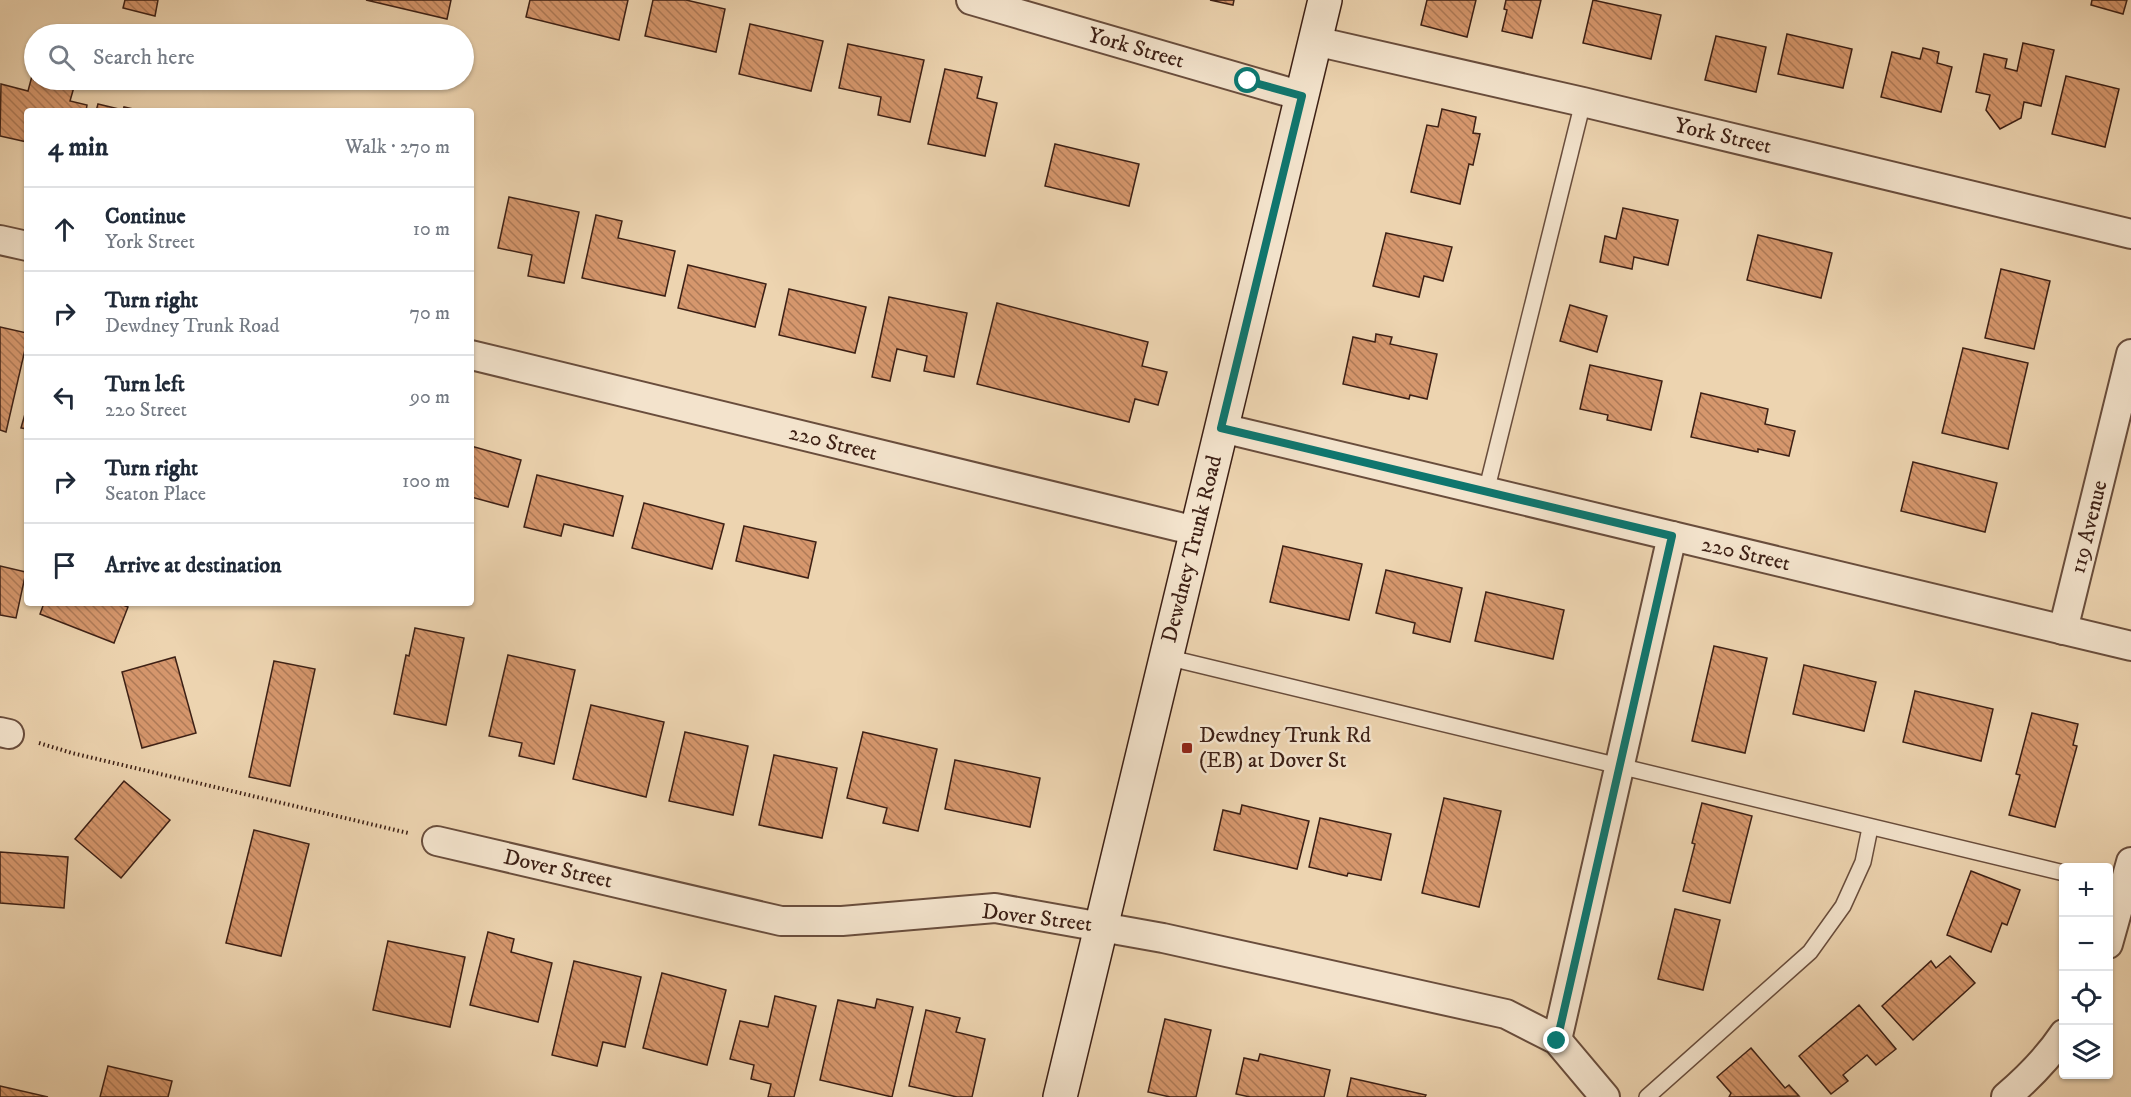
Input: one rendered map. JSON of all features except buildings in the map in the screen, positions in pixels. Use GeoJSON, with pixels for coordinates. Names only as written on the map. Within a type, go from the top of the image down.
{"type":"FeatureCollection","features":[{"type":"Feature","properties":{"kind":"main road","name":"Dewdney Trunk Road"},"geometry":{"type":"LineString","coordinates":[[1060,1097],[1325,0]]}},
{"type":"Feature","properties":{"kind":"street","name":"York Street"},"geometry":{"type":"LineString","coordinates":[[971,0],[1302,96]]}},
{"type":"Feature","properties":{"kind":"street","name":"York Street"},"geometry":{"type":"LineString","coordinates":[[1315,41],[1583,102],[2131,234]]}},
{"type":"Feature","properties":{"kind":"street"},"geometry":{"type":"LineString","coordinates":[[0,240],[24,245]]}},
{"type":"Feature","properties":{"kind":"street","name":"119 Avenue"},"geometry":{"type":"LineString","coordinates":[[2063,630],[2131,354]]}},
{"type":"Feature","properties":{"kind":"street","name":"220 Street"},"geometry":{"type":"LineString","coordinates":[[474,356],[1196,531]]}},
{"type":"Feature","properties":{"kind":"street","name":"220 Street"},"geometry":{"type":"LineString","coordinates":[[1221,428],[2131,646]]}},
{"type":"Feature","properties":{"kind":"street"},"geometry":{"type":"LineString","coordinates":[[1557,1041],[1672,536]]}},
{"type":"Feature","properties":{"kind":"street","name":"Dover Street"},"geometry":{"type":"LineString","coordinates":[[436,841],[781,921],[842,921],[995,908],[1100,925],[1506,1014],[1557,1041],[1605,1097]]}},
{"type":"Feature","properties":{"kind":"street"},"geometry":{"type":"LineString","coordinates":[[2113,927],[2124,881]]}},
{"type":"Feature","properties":{"kind":"street"},"geometry":{"type":"LineString","coordinates":[[2006,1097],[2025,1080],[2059,1041]]}},
{"type":"Feature","properties":{"kind":"lane"},"geometry":{"type":"LineString","coordinates":[[1486,492],[1583,102]]}},
{"type":"Feature","properties":{"kind":"lane"},"geometry":{"type":"LineString","coordinates":[[1166,657],[1619,768],[2059,872]]}},
{"type":"Feature","properties":{"kind":"lane"},"geometry":{"type":"LineString","coordinates":[[1647,1097],[1810,952],[1843,906],[1863,862],[1870,828]]}},
{"type":"Feature","properties":{"kind":"path"},"geometry":{"type":"LineString","coordinates":[[5,733],[72,753],[373,823],[436,841]]}},
{"type":"Feature","properties":{"kind":"place","name":"Dewdney Trunk Rd (EB) at Dover St"},"geometry":{"type":"Point","coordinates":[1187,748]}},
{"type":"Feature","properties":{"kind":"route"},"geometry":{"type":"LineString","coordinates":[[1248,81],[1302,96],[1221,428],[1672,536],[1557,1041]]}}]}
